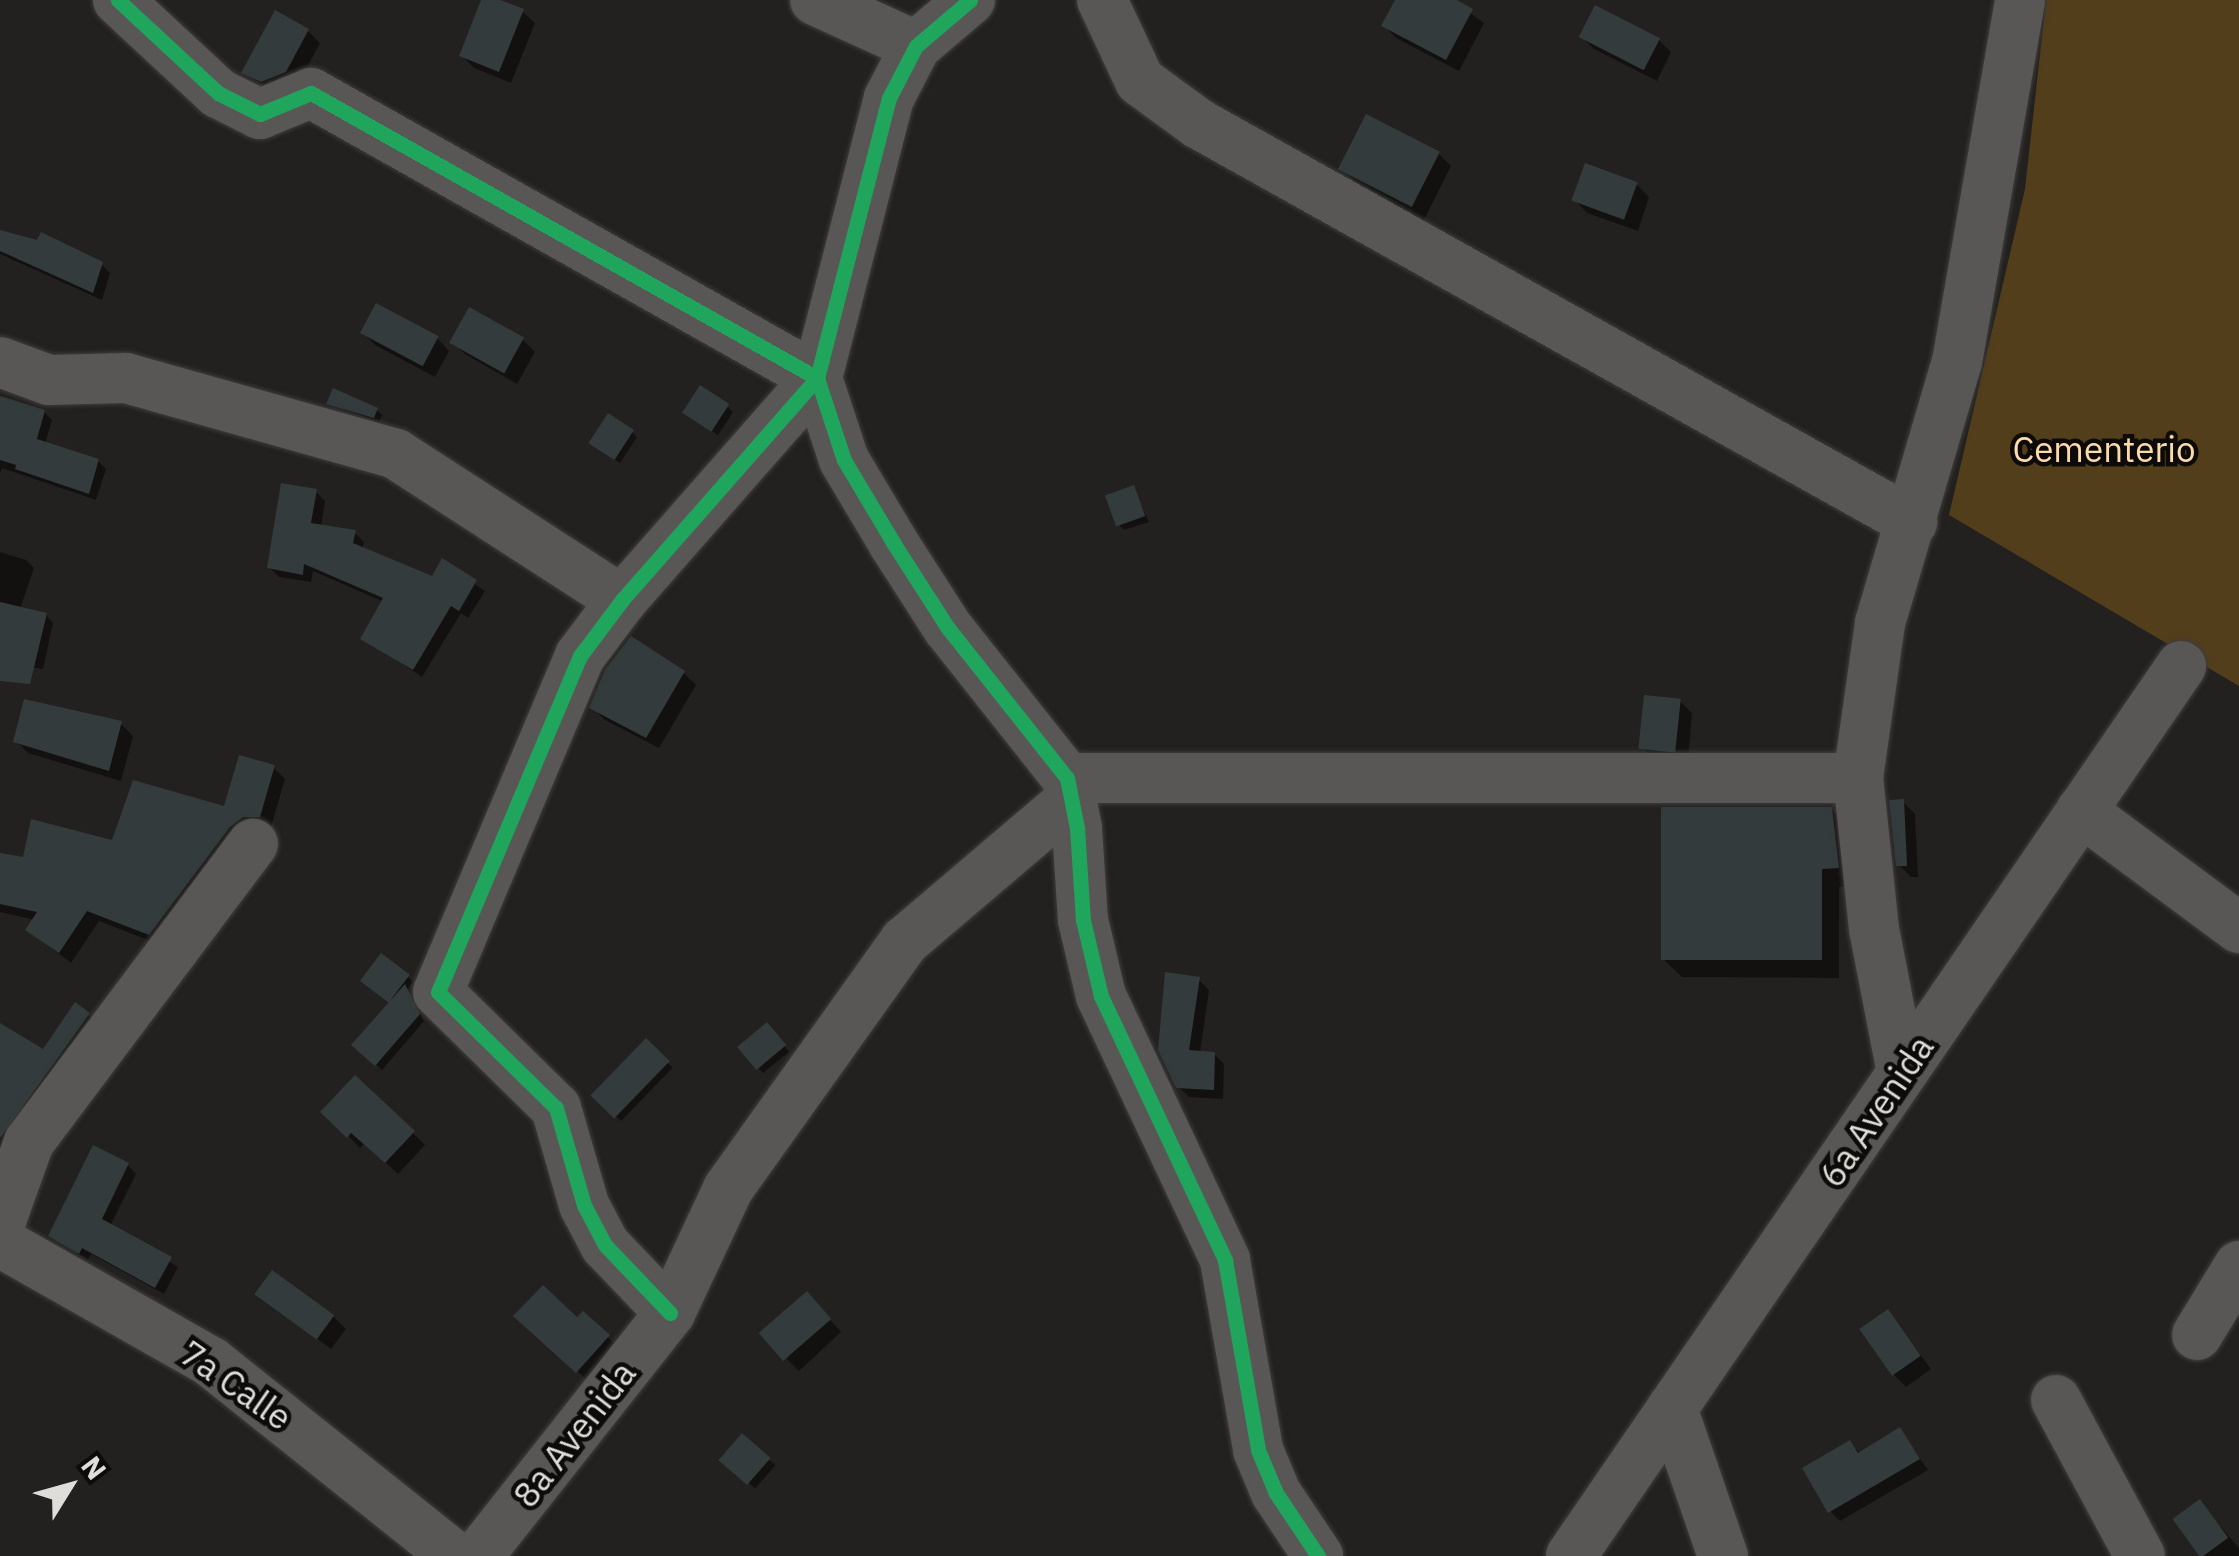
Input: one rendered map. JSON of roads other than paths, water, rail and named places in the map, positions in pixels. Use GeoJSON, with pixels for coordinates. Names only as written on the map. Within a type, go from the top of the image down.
{"type":"FeatureCollection","features":[{"type":"Feature","properties":{"kind":"street"},"geometry":{"type":"LineString","coordinates":[[118,0],[218,93],[260,114],[312,93],[817,378],[844,460],[894,544],[948,628],[1070,788],[1083,920],[1101,996],[1225,1260],[1258,1450],[1276,1493],[1318,1556]]}},
{"type":"Feature","properties":{"kind":"street"},"geometry":{"type":"LineString","coordinates":[[816,0],[916,46]]}},
{"type":"Feature","properties":{"kind":"street"},"geometry":{"type":"LineString","coordinates":[[670,1313],[604,1245],[584,1205],[556,1108],[438,992],[580,656],[622,600],[817,378],[890,98],[916,46],[970,0]]}},
{"type":"Feature","properties":{"kind":"street"},"geometry":{"type":"LineString","coordinates":[[1102,0],[1140,81],[1199,124],[1912,522]]}},
{"type":"Feature","properties":{"kind":"street"},"geometry":{"type":"LineString","coordinates":[[1902,1073],[1874,930],[1858,778],[1880,624],[1957,362],[2020,0]]}},
{"type":"Feature","properties":{"kind":"street"},"geometry":{"type":"LineString","coordinates":[[0,362],[49,380],[126,378],[396,454],[622,600]]}},
{"type":"Feature","properties":{"kind":"street","name":"6a Avenida"},"geometry":{"type":"LineString","coordinates":[[1571,1556],[2181,666]]}},
{"type":"Feature","properties":{"kind":"street"},"geometry":{"type":"LineString","coordinates":[[1070,788],[1858,778]]}},
{"type":"Feature","properties":{"kind":"street","name":"8a Avenida"},"geometry":{"type":"LineString","coordinates":[[478,1556],[670,1313],[728,1188],[905,941],[1070,788]]}},
{"type":"Feature","properties":{"kind":"street"},"geometry":{"type":"LineString","coordinates":[[2081,811],[2239,928]]}},
{"type":"Feature","properties":{"kind":"street"},"geometry":{"type":"LineString","coordinates":[[0,1223],[29,1142],[253,844]]}},
{"type":"Feature","properties":{"kind":"street","name":"7a Calle"},"geometry":{"type":"LineString","coordinates":[[0,1242],[210,1362],[454,1556]]}},
{"type":"Feature","properties":{"kind":"street"},"geometry":{"type":"LineString","coordinates":[[2197,1335],[2239,1266]]}},
{"type":"Feature","properties":{"kind":"street"},"geometry":{"type":"LineString","coordinates":[[2056,1400],[2140,1556]]}},
{"type":"Feature","properties":{"kind":"street"},"geometry":{"type":"LineString","coordinates":[[1672,1408],[1723,1556]]}},
{"type":"Feature","properties":{"kind":"park label","name":"Cementerio"},"geometry":{"type":"Point","coordinates":[2104,449]}}]}
